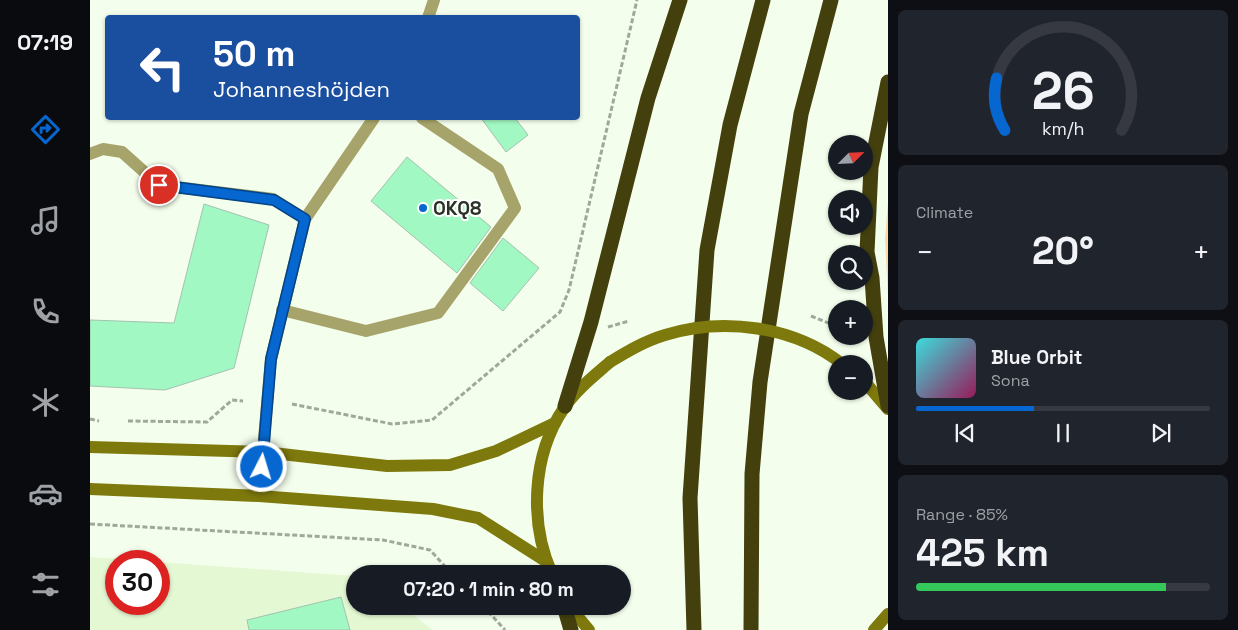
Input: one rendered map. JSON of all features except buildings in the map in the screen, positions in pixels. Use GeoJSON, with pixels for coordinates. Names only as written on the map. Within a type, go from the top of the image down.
{"type":"FeatureCollection","features":[{"type":"Feature","properties":{"kind":"highway"},"geometry":{"type":"LineString","coordinates":[[565,406],[591,322],[648,98],[680,0]]}},
{"type":"Feature","properties":{"kind":"highway"},"geometry":{"type":"LineString","coordinates":[[694,630],[690,498],[707,250],[730,125],[763,0]]}},
{"type":"Feature","properties":{"kind":"highway"},"geometry":{"type":"LineString","coordinates":[[751,630],[752,474],[760,382],[801,114],[831,0]]}},
{"type":"Feature","properties":{"kind":"highway"},"geometry":{"type":"LineString","coordinates":[[888,82],[871,166],[866,252],[872,278],[876,337],[888,407]]}},
{"type":"Feature","properties":{"kind":"highway"},"geometry":{"type":"LineString","coordinates":[[567,615],[571,630]]}},
{"type":"Feature","properties":{"kind":"street"},"geometry":{"type":"LineString","coordinates":[[429,15],[434,0]]}},
{"type":"Feature","properties":{"kind":"street"},"geometry":{"type":"LineString","coordinates":[[259,496],[271,359],[305,219],[373,120]]}},
{"type":"Feature","properties":{"kind":"street"},"geometry":{"type":"LineString","coordinates":[[282,310],[366,331],[438,313],[515,208],[498,169],[425,120]]}},
{"type":"Feature","properties":{"kind":"street"},"geometry":{"type":"LineString","coordinates":[[90,154],[103,149],[122,152],[159,185],[274,200],[305,219]]}},
{"type":"Feature","properties":{"kind":"street"},"geometry":{"type":"LineString","coordinates":[[548,565],[536,512],[539,477],[555,423],[565,406],[590,379],[610,362],[633,348],[666,335],[702,327],[736,326],[770,331],[804,342],[828,356]]}},
{"type":"Feature","properties":{"kind":"street"},"geometry":{"type":"LineString","coordinates":[[873,391],[888,407]]}},
{"type":"Feature","properties":{"kind":"street"},"geometry":{"type":"LineString","coordinates":[[90,447],[264,452],[387,466],[450,465],[496,451],[555,423]]}},
{"type":"Feature","properties":{"kind":"street"},"geometry":{"type":"LineString","coordinates":[[90,489],[259,496],[423,508],[478,518],[545,565]]}},
{"type":"Feature","properties":{"kind":"street"},"geometry":{"type":"LineString","coordinates":[[874,630],[888,614]]}},
{"type":"Feature","properties":{"kind":"street"},"geometry":{"type":"LineString","coordinates":[[576,615],[589,630]]}},
{"type":"Feature","properties":{"kind":"path"},"geometry":{"type":"LineString","coordinates":[[127,421],[207,422],[232,400],[291,404],[392,424],[432,420],[560,312],[569,290],[637,0]]}},
{"type":"Feature","properties":{"kind":"path"},"geometry":{"type":"LineString","coordinates":[[90,419],[108,421]]}},
{"type":"Feature","properties":{"kind":"path"},"geometry":{"type":"LineString","coordinates":[[90,524],[384,540],[430,550],[444,565]]}},
{"type":"Feature","properties":{"kind":"path"},"geometry":{"type":"LineString","coordinates":[[491,615],[505,630]]}},
{"type":"Feature","properties":{"kind":"shaded area"},"geometry":{"type":"Polygon","coordinates":[[[888,202],[888,296],[885,238],[888,202]]]}},
{"type":"Feature","properties":{"kind":"shaded area"},"geometry":{"type":"Polygon","coordinates":[[[90,557],[105,558],[105,615],[170,615],[170,563],[346,575],[346,615],[414,615],[433,630],[90,630],[90,557]]]}},
{"type":"Feature","properties":{"kind":"place","name":"OKQ8"},"geometry":{"type":"Point","coordinates":[423,208]}},
{"type":"Feature","properties":{"kind":"route"},"geometry":{"type":"LineString","coordinates":[[159,185],[274,200],[305,219],[271,359],[262,467]]}}]}
